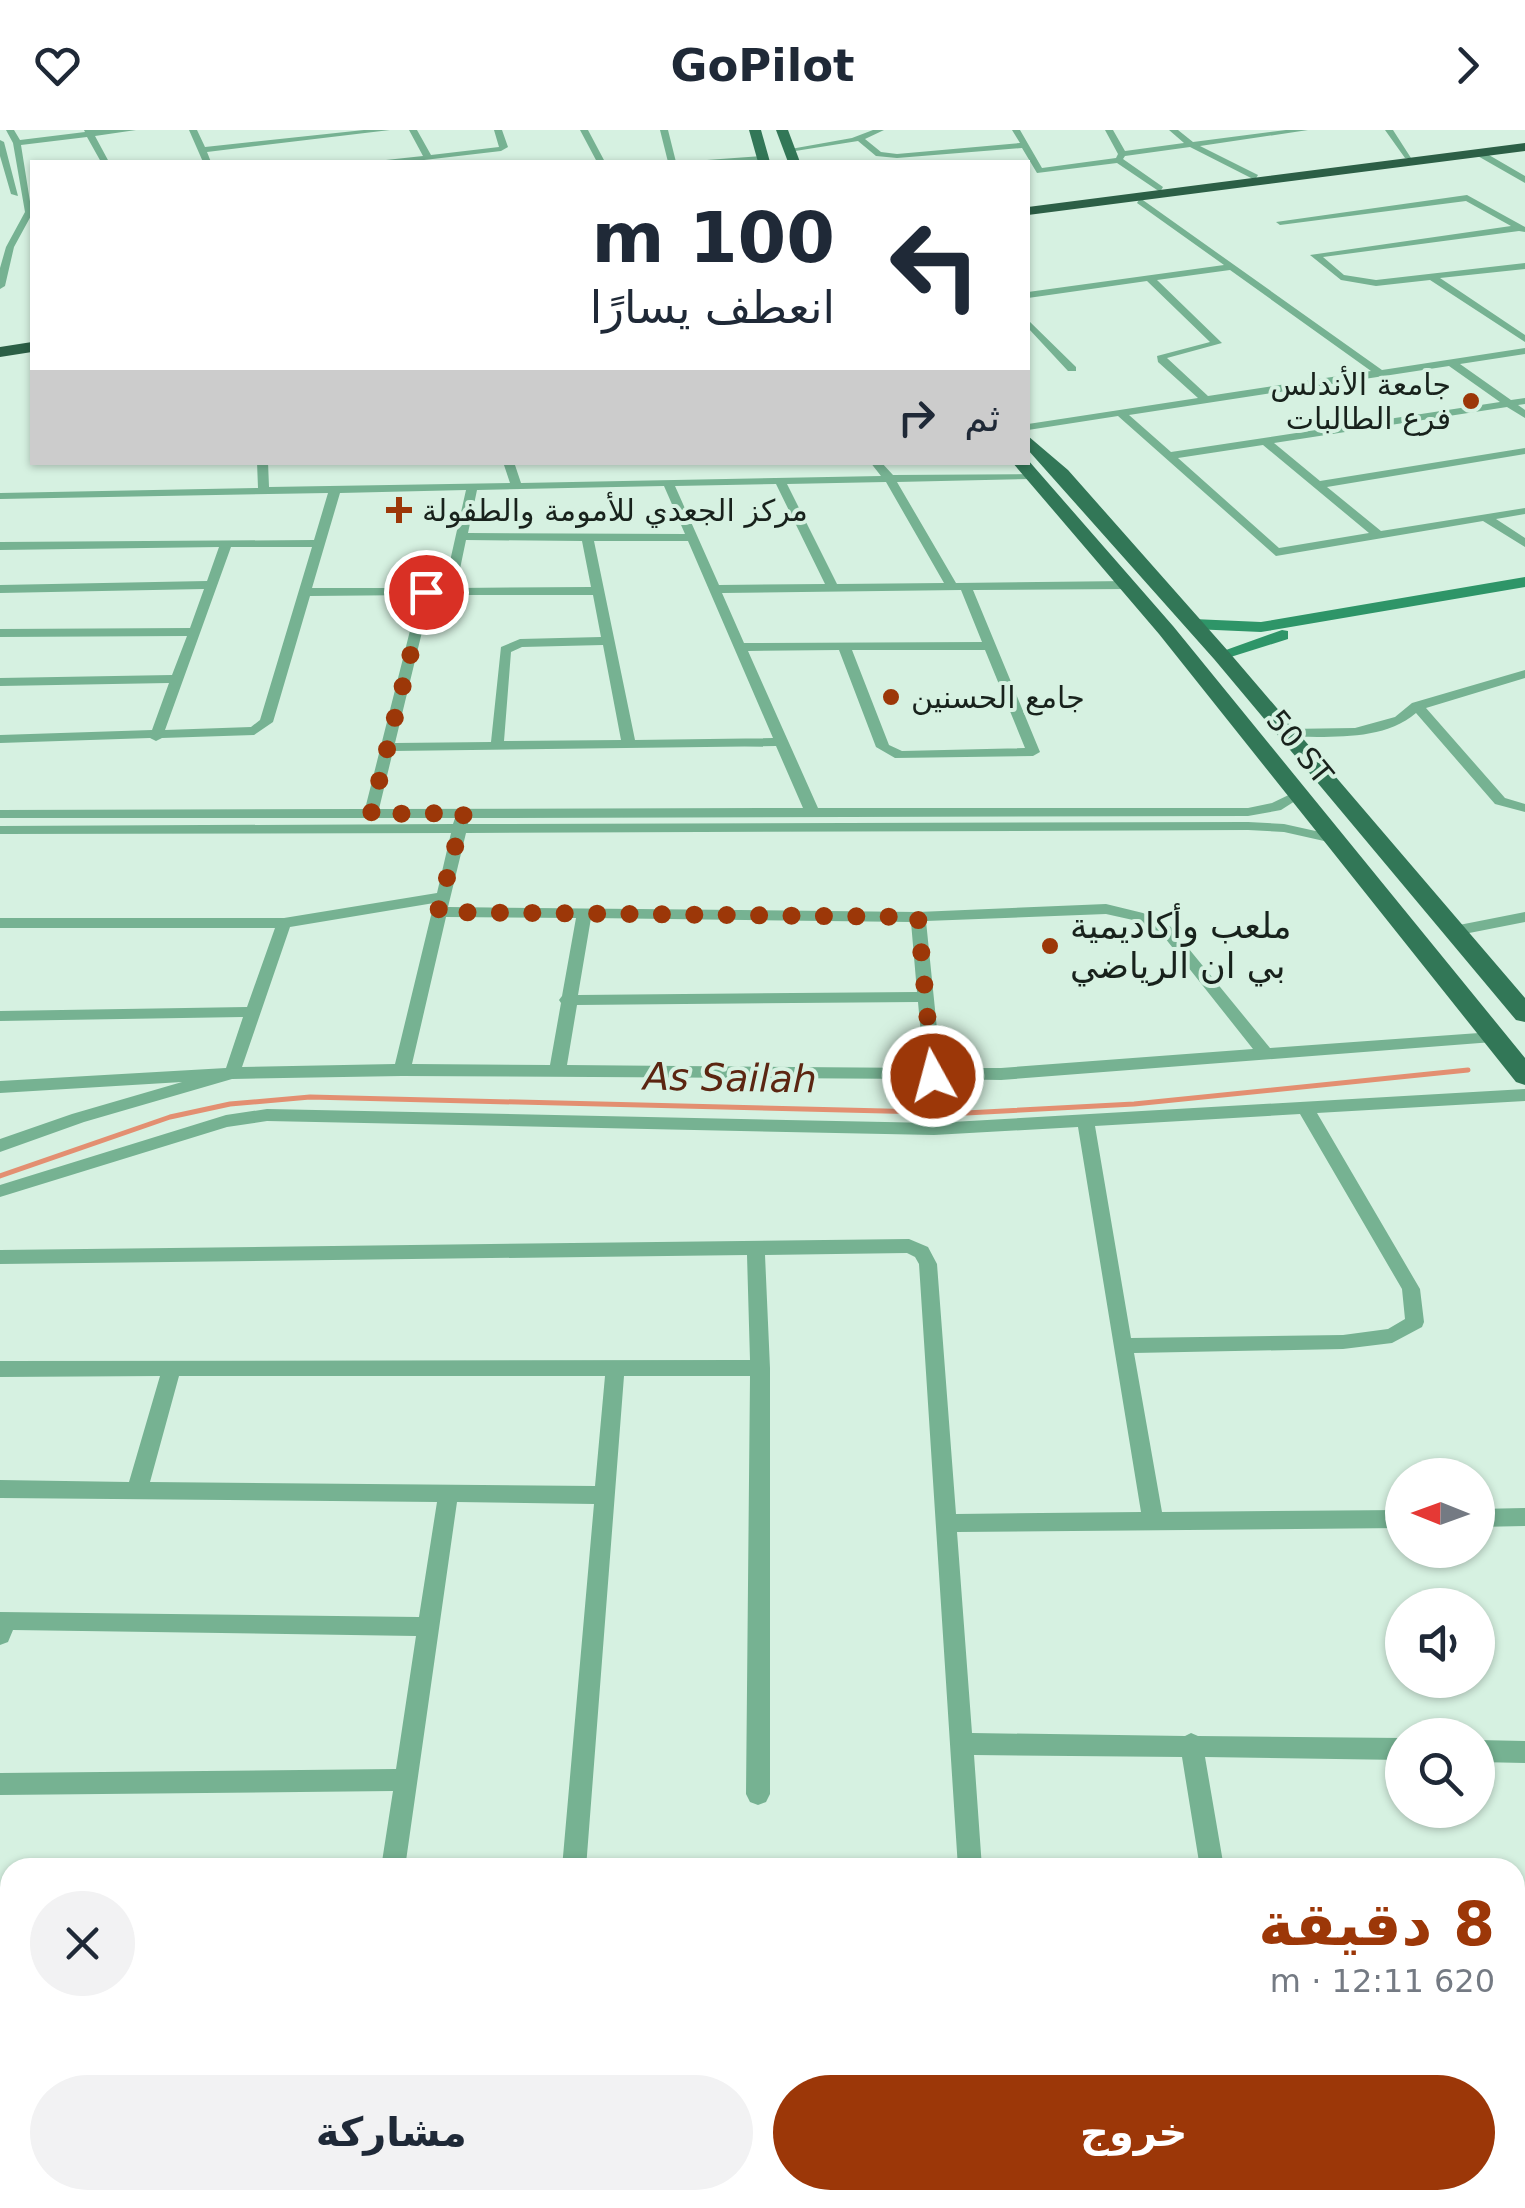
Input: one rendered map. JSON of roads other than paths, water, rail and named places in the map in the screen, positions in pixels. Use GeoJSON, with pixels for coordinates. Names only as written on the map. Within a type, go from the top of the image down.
{"type":"FeatureCollection","features":[{"type":"Feature","properties":{"kind":"highway"},"geometry":{"type":"LineString","coordinates":[[1030,210],[1140,200],[1408,156],[1525,143]]}},
{"type":"Feature","properties":{"kind":"highway"},"geometry":{"type":"LineString","coordinates":[[1030,210],[1160,189],[1479,152],[1525,143]]}},
{"type":"Feature","properties":{"kind":"highway"},"geometry":{"type":"LineString","coordinates":[[1030,210],[1179,193]]}},
{"type":"Feature","properties":{"kind":"highway"},"geometry":{"type":"LineString","coordinates":[[0,348],[30,344]]}},
{"type":"Feature","properties":{"kind":"main road"},"geometry":{"type":"LineString","coordinates":[[755,130],[767,160]]}},
{"type":"Feature","properties":{"kind":"main road"},"geometry":{"type":"LineString","coordinates":[[765,130],[767,160]]}},
{"type":"Feature","properties":{"kind":"main road"},"geometry":{"type":"LineString","coordinates":[[773,130],[789,158]]}},
{"type":"Feature","properties":{"kind":"main road"},"geometry":{"type":"LineString","coordinates":[[782,130],[789,158]]}},
{"type":"Feature","properties":{"kind":"main road","name":"50 ST"},"geometry":{"type":"LineString","coordinates":[[1030,443],[1221,655],[1525,1014]]}},
{"type":"Feature","properties":{"kind":"main road","name":"50 ST"},"geometry":{"type":"LineString","coordinates":[[1026,469],[1166,630],[1525,1076]]}},
{"type":"Feature","properties":{"kind":"main road"},"geometry":{"type":"LineString","coordinates":[[1166,630],[1193,624]]}},
{"type":"Feature","properties":{"kind":"street"},"geometry":{"type":"LineString","coordinates":[[6,245],[29,212],[17,143],[10,130]]}},
{"type":"Feature","properties":{"kind":"street"},"geometry":{"type":"LineString","coordinates":[[17,143],[132,130]]}},
{"type":"Feature","properties":{"kind":"street"},"geometry":{"type":"LineString","coordinates":[[193,130],[206,160]]}},
{"type":"Feature","properties":{"kind":"street"},"geometry":{"type":"LineString","coordinates":[[202,150],[386,130]]}},
{"type":"Feature","properties":{"kind":"street"},"geometry":{"type":"LineString","coordinates":[[413,130],[428,158]]}},
{"type":"Feature","properties":{"kind":"street"},"geometry":{"type":"LineString","coordinates":[[407,160],[500,149],[504,146],[498,130]]}},
{"type":"Feature","properties":{"kind":"street"},"geometry":{"type":"LineString","coordinates":[[584,130],[601,160]]}},
{"type":"Feature","properties":{"kind":"street"},"geometry":{"type":"LineString","coordinates":[[664,130],[672,160]]}},
{"type":"Feature","properties":{"kind":"street"},"geometry":{"type":"LineString","coordinates":[[1016,130],[1040,171]]}},
{"type":"Feature","properties":{"kind":"street"},"geometry":{"type":"LineString","coordinates":[[1109,130],[1120,157],[1160,189]]}},
{"type":"Feature","properties":{"kind":"street"},"geometry":{"type":"LineString","coordinates":[[1173,130],[1192,145],[1255,177]]}},
{"type":"Feature","properties":{"kind":"street"},"geometry":{"type":"LineString","coordinates":[[1030,172],[1304,130]]}},
{"type":"Feature","properties":{"kind":"street"},"geometry":{"type":"LineString","coordinates":[[1389,130],[1408,156]]}},
{"type":"Feature","properties":{"kind":"street"},"geometry":{"type":"LineString","coordinates":[[789,158],[874,131]]}},
{"type":"Feature","properties":{"kind":"street"},"geometry":{"type":"LineString","coordinates":[[89,132],[104,160]]}},
{"type":"Feature","properties":{"kind":"street"},"geometry":{"type":"LineString","coordinates":[[858,138],[878,154],[898,156],[1025,144]]}},
{"type":"Feature","properties":{"kind":"street"},"geometry":{"type":"LineString","coordinates":[[0,142],[18,214],[6,245],[0,286]]}},
{"type":"Feature","properties":{"kind":"street"},"geometry":{"type":"LineString","coordinates":[[1479,152],[1525,180]]}},
{"type":"Feature","properties":{"kind":"street"},"geometry":{"type":"LineString","coordinates":[[1280,222],[1467,198],[1522,229]]}},
{"type":"Feature","properties":{"kind":"street"},"geometry":{"type":"LineString","coordinates":[[1140,200],[1380,373]]}},
{"type":"Feature","properties":{"kind":"street"},"geometry":{"type":"LineString","coordinates":[[1522,229],[1315,255],[1341,277],[1376,283],[1522,269]]}},
{"type":"Feature","properties":{"kind":"street"},"geometry":{"type":"LineString","coordinates":[[1030,294],[1232,267]]}},
{"type":"Feature","properties":{"kind":"street"},"geometry":{"type":"LineString","coordinates":[[1432,277],[1525,338]]}},
{"type":"Feature","properties":{"kind":"street"},"geometry":{"type":"LineString","coordinates":[[1150,278],[1217,343],[1162,356],[1206,400]]}},
{"type":"Feature","properties":{"kind":"street"},"geometry":{"type":"LineString","coordinates":[[1030,325],[1072,369]]}},
{"type":"Feature","properties":{"kind":"street"},"geometry":{"type":"LineString","coordinates":[[1030,427],[1525,350]]}},
{"type":"Feature","properties":{"kind":"street"},"geometry":{"type":"LineString","coordinates":[[1451,362],[1525,415]]}},
{"type":"Feature","properties":{"kind":"street"},"geometry":{"type":"LineString","coordinates":[[1170,456],[1525,401]]}},
{"type":"Feature","properties":{"kind":"street"},"geometry":{"type":"LineString","coordinates":[[1122,414],[1276,552],[1525,511]]}},
{"type":"Feature","properties":{"kind":"street"},"geometry":{"type":"LineString","coordinates":[[1266,442],[1378,534]]}},
{"type":"Feature","properties":{"kind":"street"},"geometry":{"type":"LineString","coordinates":[[1319,485],[1525,451]]}},
{"type":"Feature","properties":{"kind":"street"},"geometry":{"type":"LineString","coordinates":[[262,465],[264,491]]}},
{"type":"Feature","properties":{"kind":"street"},"geometry":{"type":"LineString","coordinates":[[509,465],[517,486]]}},
{"type":"Feature","properties":{"kind":"street"},"geometry":{"type":"LineString","coordinates":[[844,646],[882,747],[889,752],[1033,752],[990,646],[958,586],[878,465]]}},
{"type":"Feature","properties":{"kind":"street"},"geometry":{"type":"LineString","coordinates":[[0,496],[890,479],[1026,469]]}},
{"type":"Feature","properties":{"kind":"street"},"geometry":{"type":"LineString","coordinates":[[780,481],[834,590]]}},
{"type":"Feature","properties":{"kind":"street"},"geometry":{"type":"LineString","coordinates":[[668,483],[813,814]]}},
{"type":"Feature","properties":{"kind":"street"},"geometry":{"type":"LineString","coordinates":[[449,592],[472,487]]}},
{"type":"Feature","properties":{"kind":"street"},"geometry":{"type":"LineString","coordinates":[[0,739],[254,732],[266,722],[335,490]]}},
{"type":"Feature","properties":{"kind":"street"},"geometry":{"type":"LineString","coordinates":[[1484,517],[1525,542]]}},
{"type":"Feature","properties":{"kind":"street"},"geometry":{"type":"LineString","coordinates":[[461,536],[692,538]]}},
{"type":"Feature","properties":{"kind":"street"},"geometry":{"type":"LineString","coordinates":[[586,536],[630,744]]}},
{"type":"Feature","properties":{"kind":"street"},"geometry":{"type":"LineString","coordinates":[[156,736],[227,543]]}},
{"type":"Feature","properties":{"kind":"street"},"geometry":{"type":"LineString","coordinates":[[0,546],[319,543]]}},
{"type":"Feature","properties":{"kind":"street"},"geometry":{"type":"LineString","coordinates":[[1193,624],[1261,627],[1525,582]]}},
{"type":"Feature","properties":{"kind":"street"},"geometry":{"type":"LineString","coordinates":[[2,592],[212,585]]}},
{"type":"Feature","properties":{"kind":"street"},"geometry":{"type":"LineString","coordinates":[[714,589],[1128,585]]}},
{"type":"Feature","properties":{"kind":"street"},"geometry":{"type":"LineString","coordinates":[[304,592],[596,592]]}},
{"type":"Feature","properties":{"kind":"street"},"geometry":{"type":"LineString","coordinates":[[371,814],[426,592]]}},
{"type":"Feature","properties":{"kind":"street"},"geometry":{"type":"LineString","coordinates":[[1221,655],[1273,636],[1525,592]]}},
{"type":"Feature","properties":{"kind":"street"},"geometry":{"type":"LineString","coordinates":[[0,632],[195,632]]}},
{"type":"Feature","properties":{"kind":"street"},"geometry":{"type":"LineString","coordinates":[[497,746],[505,650],[520,643],[607,641]]}},
{"type":"Feature","properties":{"kind":"street"},"geometry":{"type":"LineString","coordinates":[[740,647],[990,646]]}},
{"type":"Feature","properties":{"kind":"street"},"geometry":{"type":"LineString","coordinates":[[1287,733],[1355,732],[1400,720],[1417,706],[1525,674]]}},
{"type":"Feature","properties":{"kind":"street"},"geometry":{"type":"LineString","coordinates":[[0,682],[178,679]]}},
{"type":"Feature","properties":{"kind":"street"},"geometry":{"type":"LineString","coordinates":[[1417,706],[1500,800],[1525,808]]}},
{"type":"Feature","properties":{"kind":"street"},"geometry":{"type":"LineString","coordinates":[[388,747],[781,742]]}},
{"type":"Feature","properties":{"kind":"street"},"geometry":{"type":"LineString","coordinates":[[0,814],[371,814],[462,820],[966,820],[1248,812],[1276,807],[1299,794]]}},
{"type":"Feature","properties":{"kind":"street"},"geometry":{"type":"LineString","coordinates":[[0,830],[813,814],[1248,826],[1284,828],[1333,839]]}},
{"type":"Feature","properties":{"kind":"street"},"geometry":{"type":"LineString","coordinates":[[402,1070],[462,820]]}},
{"type":"Feature","properties":{"kind":"street"},"geometry":{"type":"LineString","coordinates":[[0,923],[284,923],[440,904],[584,914],[918,917],[1106,909],[1138,916],[1166,930],[1266,1054]]}},
{"type":"Feature","properties":{"kind":"street"},"geometry":{"type":"LineString","coordinates":[[557,1073],[584,914]]}},
{"type":"Feature","properties":{"kind":"street"},"geometry":{"type":"LineString","coordinates":[[918,917],[933,1076]]}},
{"type":"Feature","properties":{"kind":"street"},"geometry":{"type":"LineString","coordinates":[[1454,931],[1525,917]]}},
{"type":"Feature","properties":{"kind":"street"},"geometry":{"type":"LineString","coordinates":[[232,1073],[284,923]]}},
{"type":"Feature","properties":{"kind":"street"},"geometry":{"type":"LineString","coordinates":[[567,1000],[924,997]]}},
{"type":"Feature","properties":{"kind":"street"},"geometry":{"type":"LineString","coordinates":[[0,1016],[252,1012]]}},
{"type":"Feature","properties":{"kind":"street"},"geometry":{"type":"LineString","coordinates":[[0,1087],[232,1073],[402,1070],[1001,1074],[1493,1036]]}},
{"type":"Feature","properties":{"kind":"street"},"geometry":{"type":"LineString","coordinates":[[0,1146],[78,1118],[232,1073]]}},
{"type":"Feature","properties":{"kind":"street"},"geometry":{"type":"LineString","coordinates":[[0,1191],[226,1121],[267,1115],[934,1129],[1525,1095]]}},
{"type":"Feature","properties":{"kind":"street"},"geometry":{"type":"LineString","coordinates":[[1123,1346],[1343,1342],[1392,1336],[1415,1322],[1411,1289],[1305,1107]]}},
{"type":"Feature","properties":{"kind":"street"},"geometry":{"type":"LineString","coordinates":[[1085,1120],[1153,1523]]}},
{"type":"Feature","properties":{"kind":"street"},"geometry":{"type":"LineString","coordinates":[[0,1258],[909,1246],[922,1252],[928,1264],[969,1858]]}},
{"type":"Feature","properties":{"kind":"street"},"geometry":{"type":"LineString","coordinates":[[756,1248],[760,1368],[758,1794]]}},
{"type":"Feature","properties":{"kind":"street"},"geometry":{"type":"LineString","coordinates":[[137,1490],[172,1367]]}},
{"type":"Feature","properties":{"kind":"street"},"geometry":{"type":"LineString","coordinates":[[0,1369],[760,1368]]}},
{"type":"Feature","properties":{"kind":"street"},"geometry":{"type":"LineString","coordinates":[[575,1858],[615,1370]]}},
{"type":"Feature","properties":{"kind":"street"},"geometry":{"type":"LineString","coordinates":[[0,1488],[604,1495]]}},
{"type":"Feature","properties":{"kind":"street"},"geometry":{"type":"LineString","coordinates":[[394,1858],[448,1496]]}},
{"type":"Feature","properties":{"kind":"street"},"geometry":{"type":"LineString","coordinates":[[1495,1518],[1525,1517]]}},
{"type":"Feature","properties":{"kind":"street"},"geometry":{"type":"LineString","coordinates":[[948,1523],[1385,1519]]}},
{"type":"Feature","properties":{"kind":"street"},"geometry":{"type":"LineString","coordinates":[[0,1636],[5,1620],[429,1627]]}},
{"type":"Feature","properties":{"kind":"street"},"geometry":{"type":"LineString","coordinates":[[963,1744],[1385,1749]]}},
{"type":"Feature","properties":{"kind":"street"},"geometry":{"type":"LineString","coordinates":[[1191,1744],[1210,1858]]}},
{"type":"Feature","properties":{"kind":"street"},"geometry":{"type":"LineString","coordinates":[[1495,1751],[1525,1752]]}},
{"type":"Feature","properties":{"kind":"street"},"geometry":{"type":"LineString","coordinates":[[0,1784],[406,1780]]}},
{"type":"Feature","properties":{"kind":"waterway","name":"As Sailah"},"geometry":{"type":"LineString","coordinates":[[0,1176],[170,1117],[230,1104],[310,1097],[966,1113],[1134,1104],[1468,1070]]}},
{"type":"Feature","properties":{"kind":"place","name":"جامعة الأندلس فرع الطالبات"},"geometry":{"type":"Point","coordinates":[1471,401]}},
{"type":"Feature","properties":{"kind":"place","name":"مركز الجعدي للأمومة والطفولة"},"geometry":{"type":"Point","coordinates":[399,510]}},
{"type":"Feature","properties":{"kind":"place","name":"جامع الحسنين"},"geometry":{"type":"Point","coordinates":[891,697]}},
{"type":"Feature","properties":{"kind":"place","name":"ملعب وأكاديمية بي ان الرياضي"},"geometry":{"type":"Point","coordinates":[1050,946]}}]}
